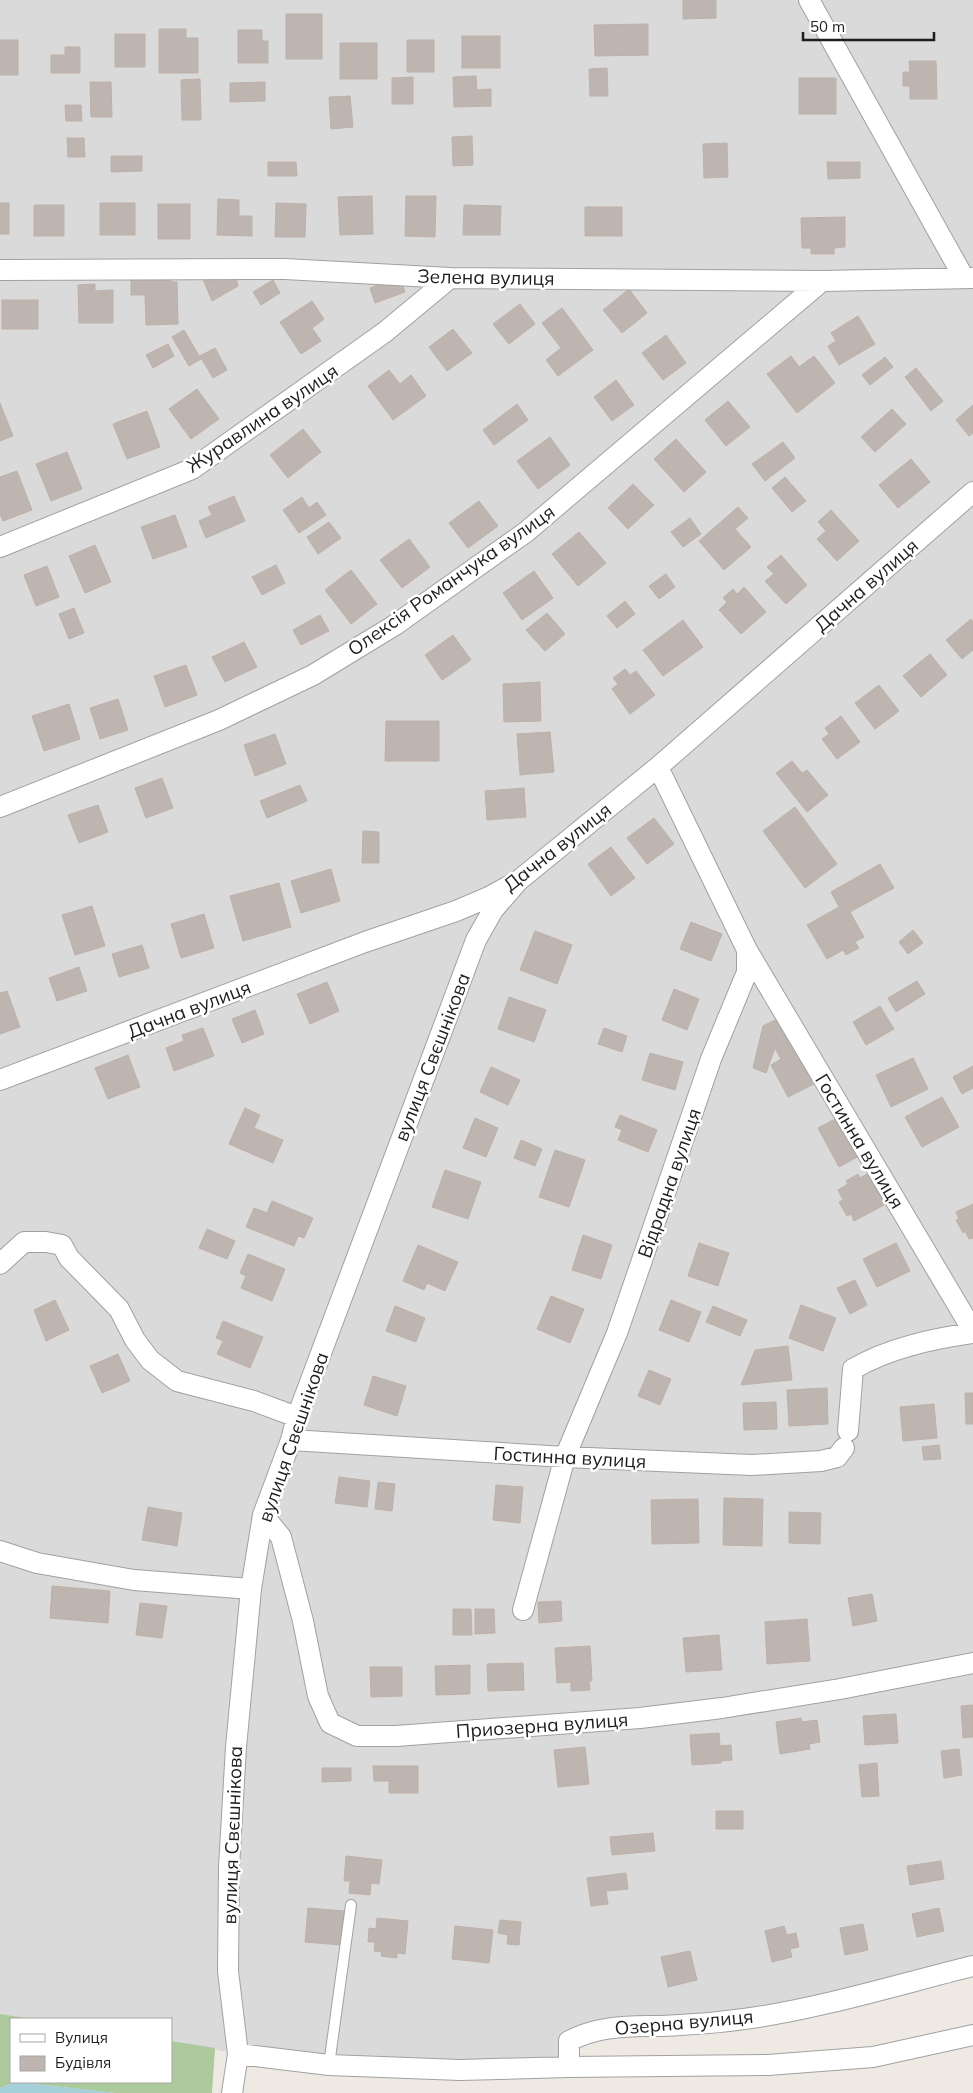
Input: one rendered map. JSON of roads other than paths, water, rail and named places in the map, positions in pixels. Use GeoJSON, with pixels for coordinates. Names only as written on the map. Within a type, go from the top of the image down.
{"type":"FeatureCollection","features":[{"type":"Feature","properties":{"kind":"street"},"geometry":{"type":"LineString","coordinates":[[809,0],[968,278]]}},
{"type":"Feature","properties":{"kind":"street","name":"Зелена вулиця"},"geometry":{"type":"LineString","coordinates":[[0,270],[285,269],[450,278],[822,281],[968,278]]}},
{"type":"Feature","properties":{"kind":"street","name":"Журавлина вулиця"},"geometry":{"type":"LineString","coordinates":[[0,547],[192,469],[385,332],[450,278]]}},
{"type":"Feature","properties":{"kind":"street","name":"Олексія Романчука вулиця"},"geometry":{"type":"LineString","coordinates":[[0,806],[219,720],[313,675],[395,625],[526,532],[822,281]]}},
{"type":"Feature","properties":{"kind":"street","name":"Дачна вулиця"},"geometry":{"type":"LineString","coordinates":[[0,1080],[364,942],[456,911],[489,897],[518,881],[658,767],[973,492]]}},
{"type":"Feature","properties":{"kind":"street","name":"Відрадна вулиця"},"geometry":{"type":"LineString","coordinates":[[523,1610],[565,1457],[617,1334],[711,1059],[747,972],[747,950],[658,767]]}},
{"type":"Feature","properties":{"kind":"street","name":"вулиця Свєшнікова"},"geometry":{"type":"LineString","coordinates":[[232,2093],[238,2054],[228,1971],[229,1867],[236,1747],[251,1589],[264,1515],[291,1440],[297,1417],[476,940],[493,910],[518,881]]}},
{"type":"Feature","properties":{"kind":"street","name":"Гостинна вулиця"},"geometry":{"type":"LineString","coordinates":[[291,1440],[565,1457],[752,1465],[808,1463],[837,1457],[846,1439],[852,1369],[873,1357],[973,1332],[747,950]]}},
{"type":"Feature","properties":{"kind":"street"},"geometry":{"type":"LineString","coordinates":[[0,1264],[24,1242],[46,1242],[62,1245],[69,1258],[119,1309],[135,1340],[150,1360],[177,1381],[254,1401],[297,1417]]}},
{"type":"Feature","properties":{"kind":"street","name":"Приозерна вулиця"},"geometry":{"type":"LineString","coordinates":[[264,1515],[281,1537],[303,1620],[318,1696],[330,1723],[357,1736],[518,1728],[713,1710],[840,1689],[973,1663]]}},
{"type":"Feature","properties":{"kind":"street"},"geometry":{"type":"LineString","coordinates":[[0,1551],[38,1563],[134,1580],[251,1589]]}},
{"type":"Feature","properties":{"kind":"street","name":"Озерна вулиця"},"geometry":{"type":"LineString","coordinates":[[569,2067],[570,2041],[592,2032],[618,2025],[680,2025],[746,2019],[830,2001],[973,1966]]}},
{"type":"Feature","properties":{"kind":"street"},"geometry":{"type":"LineString","coordinates":[[238,2054],[329,2066],[460,2070],[569,2067],[768,2066],[873,2057],[973,2035]]}},
{"type":"Feature","properties":{"kind":"lane"},"geometry":{"type":"LineString","coordinates":[[329,2066],[351,1905]]}},
{"type":"Feature","properties":{"kind":"water"},"geometry":{"type":"Polygon","coordinates":[[[14,2083],[26,2083],[115,2093],[0,2093],[0,2088],[14,2083]]]}}]}
